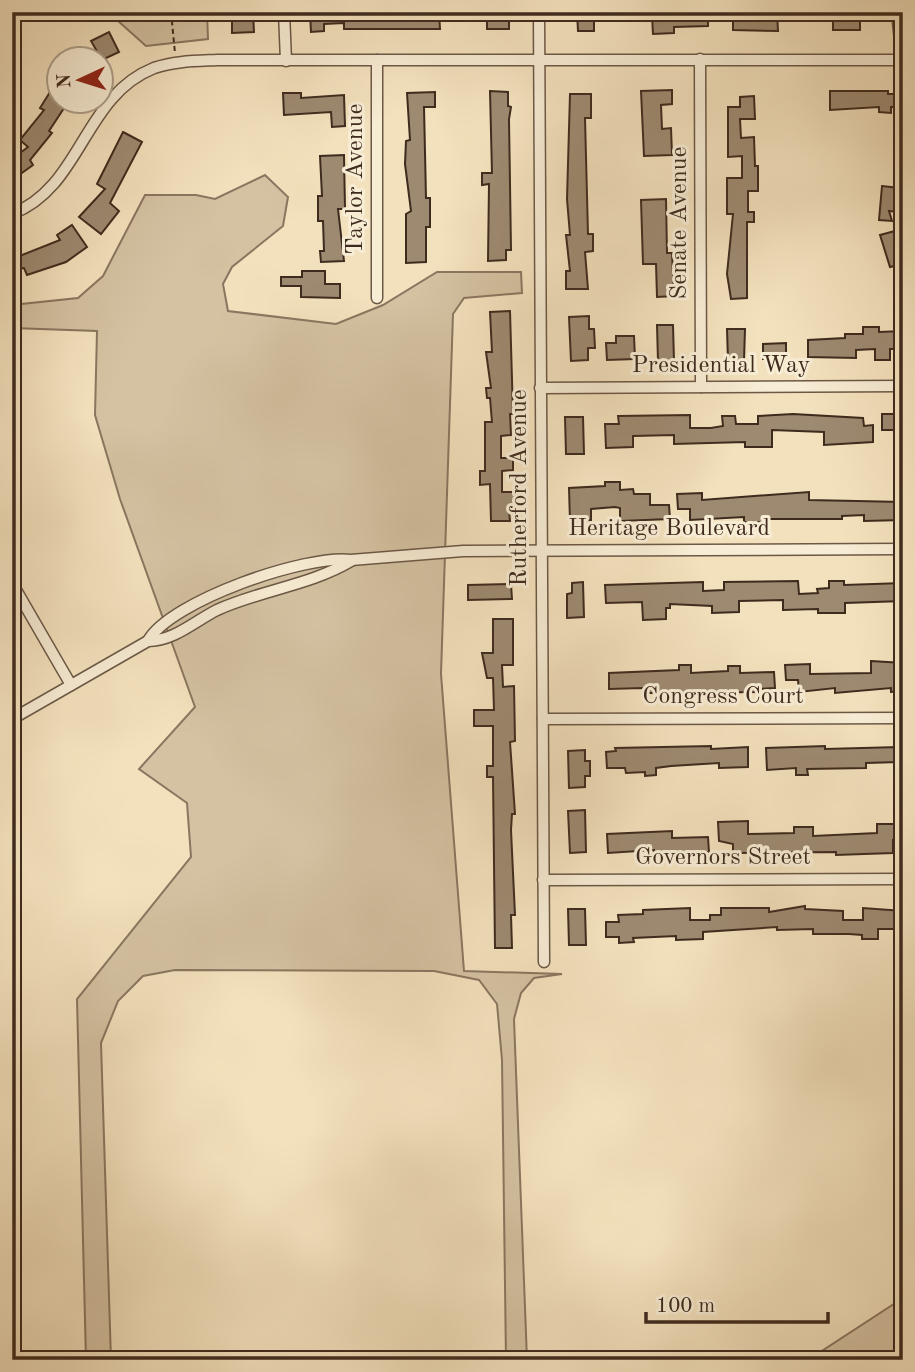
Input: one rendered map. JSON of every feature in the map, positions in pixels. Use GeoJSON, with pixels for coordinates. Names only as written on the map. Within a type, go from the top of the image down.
{"type":"FeatureCollection","features":[{"type":"Feature","properties":{"kind":"street"},"geometry":{"type":"LineString","coordinates":[[284,12],[286,61]]}},
{"type":"Feature","properties":{"kind":"street","name":"Rutherford Avenue"},"geometry":{"type":"LineString","coordinates":[[539,12],[544,962]]}},
{"type":"Feature","properties":{"kind":"street"},"geometry":{"type":"LineString","coordinates":[[12,214],[36,202],[56,183],[101,110],[117,90],[136,76],[176,63],[377,60],[903,60],[897,12]]}},
{"type":"Feature","properties":{"kind":"street","name":"Taylor Avenue"},"geometry":{"type":"LineString","coordinates":[[377,60],[377,298]]}},
{"type":"Feature","properties":{"kind":"street","name":"Senate Avenue"},"geometry":{"type":"LineString","coordinates":[[700,60],[701,387]]}},
{"type":"Feature","properties":{"kind":"street","name":"Presidential Way"},"geometry":{"type":"LineString","coordinates":[[540,388],[903,386]]}},
{"type":"Feature","properties":{"kind":"street","name":"Heritage Boulevard"},"geometry":{"type":"LineString","coordinates":[[148,641],[155,628],[223,591],[292,566],[335,558],[351,560],[463,551],[903,549]]}},
{"type":"Feature","properties":{"kind":"street","name":"Heritage Boulevard"},"geometry":{"type":"LineString","coordinates":[[12,719],[148,641],[163,641],[245,598],[331,572],[351,560]]}},
{"type":"Feature","properties":{"kind":"street"},"geometry":{"type":"LineString","coordinates":[[12,583],[71,685]]}},
{"type":"Feature","properties":{"kind":"street","name":"Congress Court"},"geometry":{"type":"LineString","coordinates":[[543,719],[903,718]]}},
{"type":"Feature","properties":{"kind":"street","name":"Governors Street"},"geometry":{"type":"LineString","coordinates":[[543,880],[903,879]]}},
{"type":"Feature","properties":{"kind":"path"},"geometry":{"type":"LineString","coordinates":[[171,12],[176,63]]}},
{"type":"Feature","properties":{"kind":"shaded area"},"geometry":{"type":"Polygon","coordinates":[[[108,12],[207,12],[208,39],[146,46],[108,12]]]}},
{"type":"Feature","properties":{"kind":"shaded area"},"geometry":{"type":"Polygon","coordinates":[[[265,175],[288,197],[283,226],[232,267],[223,284],[228,311],[336,324],[383,305],[437,272],[521,272],[522,293],[464,298],[453,314],[441,674],[464,971],[562,974],[534,978],[521,993],[514,1019],[527,1360],[506,1360],[502,1060],[497,1004],[479,980],[434,971],[175,970],[143,976],[118,1001],[101,1043],[111,1360],[86,1360],[77,999],[191,857],[187,803],[139,769],[195,707],[120,499],[95,415],[97,331],[12,328],[12,305],[78,298],[103,276],[145,195],[196,195],[215,199],[265,175]]]}},
{"type":"Feature","properties":{"kind":"shaded area"},"geometry":{"type":"Polygon","coordinates":[[[903,1298],[903,1360],[808,1360],[903,1298]]]}},
{"type":"Feature","properties":{"kind":"building"},"geometry":{"type":"Polygon","coordinates":[[[232,12],[253,12],[254,32],[232,33],[232,12]]]}},
{"type":"Feature","properties":{"kind":"building"},"geometry":{"type":"Polygon","coordinates":[[[310,12],[372,15],[439,12],[440,29],[344,29],[344,23],[324,24],[324,31],[311,32],[310,12]]]}},
{"type":"Feature","properties":{"kind":"building"},"geometry":{"type":"Polygon","coordinates":[[[487,12],[509,12],[509,29],[487,29],[487,12]]]}},
{"type":"Feature","properties":{"kind":"building"},"geometry":{"type":"Polygon","coordinates":[[[577,12],[594,12],[594,31],[578,31],[577,12]]]}},
{"type":"Feature","properties":{"kind":"building"},"geometry":{"type":"Polygon","coordinates":[[[658,12],[708,12],[708,26],[674,27],[674,33],[653,34],[652,15],[658,12]]]}},
{"type":"Feature","properties":{"kind":"building"},"geometry":{"type":"Polygon","coordinates":[[[733,12],[777,12],[778,31],[733,30],[733,12]]]}},
{"type":"Feature","properties":{"kind":"building"},"geometry":{"type":"Polygon","coordinates":[[[833,12],[860,12],[860,30],[833,30],[833,12]]]}},
{"type":"Feature","properties":{"kind":"building"},"geometry":{"type":"Polygon","coordinates":[[[109,32],[116,46],[94,46],[91,41],[109,32]]]}},
{"type":"Feature","properties":{"kind":"building"},"geometry":{"type":"Polygon","coordinates":[[[672,90],[672,104],[661,105],[662,129],[671,128],[672,155],[644,156],[641,91],[672,90]]]}},
{"type":"Feature","properties":{"kind":"building"},"geometry":{"type":"Polygon","coordinates":[[[490,91],[508,92],[508,106],[511,107],[511,250],[506,250],[506,260],[488,261],[489,184],[482,185],[482,173],[492,173],[490,91]]]}},
{"type":"Feature","properties":{"kind":"building"},"geometry":{"type":"Polygon","coordinates":[[[830,91],[888,91],[888,94],[894,94],[894,107],[891,107],[891,113],[879,112],[879,107],[830,110],[830,91]]]}},
{"type":"Feature","properties":{"kind":"building"},"geometry":{"type":"Polygon","coordinates":[[[435,92],[435,107],[424,107],[426,198],[430,198],[430,227],[426,227],[426,262],[406,263],[406,214],[411,211],[405,164],[406,141],[410,140],[407,93],[435,92]]]}},
{"type":"Feature","properties":{"kind":"building"},"geometry":{"type":"Polygon","coordinates":[[[283,93],[301,93],[301,98],[344,95],[345,126],[332,127],[331,112],[284,115],[283,93]]]}},
{"type":"Feature","properties":{"kind":"building"},"geometry":{"type":"Polygon","coordinates":[[[570,94],[591,94],[591,118],[585,118],[588,234],[593,234],[593,251],[585,252],[588,289],[566,289],[566,271],[570,271],[566,235],[570,235],[567,199],[570,94]]]}},
{"type":"Feature","properties":{"kind":"building"},"geometry":{"type":"Polygon","coordinates":[[[754,96],[755,119],[740,119],[741,138],[754,137],[755,166],[758,166],[758,191],[748,191],[748,212],[754,212],[754,222],[747,222],[747,298],[731,299],[727,274],[733,214],[727,214],[727,178],[742,178],[742,156],[728,157],[728,107],[740,107],[740,97],[754,96]]]}},
{"type":"Feature","properties":{"kind":"building"},"geometry":{"type":"Polygon","coordinates":[[[46,98],[46,116],[59,116],[49,131],[52,133],[30,160],[33,165],[12,180],[12,159],[28,147],[20,140],[44,110],[40,108],[46,98]]]}},
{"type":"Feature","properties":{"kind":"building"},"geometry":{"type":"Polygon","coordinates":[[[123,132],[142,142],[110,203],[119,211],[101,234],[79,217],[105,189],[97,184],[123,132]]]}},
{"type":"Feature","properties":{"kind":"building"},"geometry":{"type":"Polygon","coordinates":[[[344,155],[345,209],[338,209],[344,261],[321,262],[320,251],[324,251],[323,221],[318,221],[318,196],[322,196],[320,156],[344,155]]]}},
{"type":"Feature","properties":{"kind":"building"},"geometry":{"type":"Polygon","coordinates":[[[882,186],[899,188],[897,212],[889,211],[892,221],[879,220],[882,186]]]}},
{"type":"Feature","properties":{"kind":"building"},"geometry":{"type":"Polygon","coordinates":[[[666,199],[667,253],[672,253],[674,296],[657,297],[656,264],[643,264],[641,200],[666,199]]]}},
{"type":"Feature","properties":{"kind":"building"},"geometry":{"type":"Polygon","coordinates":[[[72,225],[87,247],[66,262],[27,275],[24,268],[12,269],[12,259],[60,240],[57,235],[72,225]]]}},
{"type":"Feature","properties":{"kind":"building"},"geometry":{"type":"Polygon","coordinates":[[[895,231],[903,252],[903,264],[890,267],[880,235],[895,231]]]}},
{"type":"Feature","properties":{"kind":"building"},"geometry":{"type":"Polygon","coordinates":[[[302,271],[325,271],[325,284],[340,284],[340,298],[301,297],[301,286],[281,286],[281,277],[302,277],[302,271]]]}},
{"type":"Feature","properties":{"kind":"building"},"geometry":{"type":"Polygon","coordinates":[[[510,311],[513,414],[510,414],[511,435],[501,436],[501,458],[513,458],[513,470],[502,471],[502,492],[514,492],[514,510],[509,510],[510,521],[491,521],[490,484],[480,485],[480,471],[485,471],[485,422],[492,422],[490,398],[487,398],[486,388],[491,388],[486,352],[492,352],[490,312],[510,311]]]}},
{"type":"Feature","properties":{"kind":"building"},"geometry":{"type":"Polygon","coordinates":[[[589,316],[589,329],[594,329],[595,348],[588,348],[588,360],[571,361],[569,317],[589,316]]]}},
{"type":"Feature","properties":{"kind":"building"},"geometry":{"type":"Polygon","coordinates":[[[657,325],[673,325],[674,361],[658,361],[657,325]]]}},
{"type":"Feature","properties":{"kind":"building"},"geometry":{"type":"Polygon","coordinates":[[[863,327],[879,327],[879,332],[903,331],[903,349],[890,349],[890,360],[875,360],[875,349],[856,350],[856,358],[808,357],[808,340],[863,334],[863,327]]]}},
{"type":"Feature","properties":{"kind":"building"},"geometry":{"type":"Polygon","coordinates":[[[727,329],[745,329],[744,361],[728,361],[727,329]]]}},
{"type":"Feature","properties":{"kind":"building"},"geometry":{"type":"Polygon","coordinates":[[[616,336],[634,336],[635,359],[607,360],[606,343],[616,343],[616,336]]]}},
{"type":"Feature","properties":{"kind":"building"},"geometry":{"type":"Polygon","coordinates":[[[786,343],[786,358],[763,359],[763,344],[786,343]]]}},
{"type":"Feature","properties":{"kind":"building"},"geometry":{"type":"Polygon","coordinates":[[[793,414],[863,418],[864,426],[873,425],[873,442],[824,445],[824,432],[772,430],[772,447],[745,447],[745,442],[674,444],[674,435],[633,436],[633,447],[606,448],[605,424],[619,424],[618,416],[690,415],[690,428],[711,428],[723,426],[722,416],[735,416],[736,424],[758,424],[758,416],[793,414]]]}},
{"type":"Feature","properties":{"kind":"building"},"geometry":{"type":"Polygon","coordinates":[[[882,414],[903,414],[903,430],[882,430],[882,414]]]}},
{"type":"Feature","properties":{"kind":"building"},"geometry":{"type":"Polygon","coordinates":[[[565,417],[583,417],[584,454],[566,454],[565,417]]]}},
{"type":"Feature","properties":{"kind":"building"},"geometry":{"type":"Polygon","coordinates":[[[605,482],[620,482],[620,490],[633,489],[634,494],[650,494],[650,505],[669,505],[670,519],[620,521],[620,508],[615,507],[591,509],[591,520],[570,521],[569,488],[605,486],[605,482]]]}},
{"type":"Feature","properties":{"kind":"building"},"geometry":{"type":"Polygon","coordinates":[[[809,492],[809,500],[903,502],[903,520],[864,521],[864,515],[842,516],[842,519],[762,519],[762,522],[744,522],[744,517],[690,520],[690,509],[678,509],[677,494],[702,493],[702,500],[809,492]]]}},
{"type":"Feature","properties":{"kind":"building"},"geometry":{"type":"Polygon","coordinates":[[[798,581],[799,594],[818,593],[817,589],[829,588],[829,581],[844,581],[844,585],[903,583],[903,601],[845,603],[845,613],[818,613],[818,609],[783,610],[783,600],[739,601],[739,612],[712,613],[712,606],[670,604],[670,608],[666,608],[666,619],[643,620],[642,602],[606,603],[605,585],[703,582],[703,591],[724,590],[724,582],[798,581]]]}},
{"type":"Feature","properties":{"kind":"building"},"geometry":{"type":"Polygon","coordinates":[[[583,582],[584,617],[567,618],[567,594],[572,593],[572,583],[583,582]]]}},
{"type":"Feature","properties":{"kind":"building"},"geometry":{"type":"Polygon","coordinates":[[[511,584],[512,599],[468,600],[468,585],[511,584]]]}},
{"type":"Feature","properties":{"kind":"building"},"geometry":{"type":"Polygon","coordinates":[[[493,619],[513,619],[513,665],[502,665],[503,687],[514,686],[515,741],[510,742],[515,814],[512,814],[511,830],[515,915],[511,915],[512,948],[495,948],[493,777],[487,777],[487,766],[493,766],[493,726],[474,726],[474,710],[494,710],[493,678],[487,678],[482,653],[493,653],[493,619]]]}},
{"type":"Feature","properties":{"kind":"building"},"geometry":{"type":"Polygon","coordinates":[[[871,661],[903,663],[902,691],[891,692],[891,688],[835,693],[835,688],[799,692],[798,680],[786,680],[785,665],[810,664],[810,674],[871,673],[871,661]]]}},
{"type":"Feature","properties":{"kind":"building"},"geometry":{"type":"Polygon","coordinates":[[[679,665],[691,665],[691,673],[728,671],[728,666],[740,666],[740,673],[774,672],[775,688],[760,689],[760,692],[680,693],[643,693],[643,688],[609,689],[609,673],[679,670],[679,665]]]}},
{"type":"Feature","properties":{"kind":"building"},"geometry":{"type":"Polygon","coordinates":[[[711,746],[711,749],[748,747],[748,767],[719,768],[719,763],[671,766],[656,768],[656,775],[645,776],[645,772],[626,773],[625,768],[607,768],[606,752],[616,751],[615,748],[711,746]]]}},
{"type":"Feature","properties":{"kind":"building"},"geometry":{"type":"Polygon","coordinates":[[[825,746],[825,749],[899,747],[899,762],[866,763],[866,768],[807,769],[808,775],[796,775],[796,768],[767,770],[766,748],[825,746]]]}},
{"type":"Feature","properties":{"kind":"building"},"geometry":{"type":"Polygon","coordinates":[[[585,750],[585,761],[590,761],[590,776],[585,776],[585,787],[569,788],[568,751],[585,750]]]}},
{"type":"Feature","properties":{"kind":"building"},"geometry":{"type":"Polygon","coordinates":[[[585,810],[586,852],[570,853],[568,811],[585,810]]]}},
{"type":"Feature","properties":{"kind":"building"},"geometry":{"type":"Polygon","coordinates":[[[748,821],[748,834],[794,833],[794,827],[813,827],[813,836],[877,833],[877,824],[903,824],[903,840],[893,840],[893,853],[733,853],[733,844],[719,841],[718,822],[748,821]]]}},
{"type":"Feature","properties":{"kind":"building"},"geometry":{"type":"Polygon","coordinates":[[[672,831],[672,838],[708,837],[709,852],[654,855],[654,850],[608,853],[607,834],[672,831]]]}},
{"type":"Feature","properties":{"kind":"building"},"geometry":{"type":"Polygon","coordinates":[[[805,906],[805,909],[843,911],[843,920],[863,920],[863,908],[903,911],[903,929],[878,929],[878,939],[862,939],[862,935],[849,934],[813,934],[813,929],[777,930],[777,927],[703,932],[703,939],[676,940],[676,936],[633,938],[634,942],[619,943],[619,937],[606,937],[606,922],[619,922],[618,915],[643,914],[643,910],[690,908],[690,920],[710,920],[710,915],[721,915],[721,908],[769,908],[769,912],[805,906]]]}},
{"type":"Feature","properties":{"kind":"building"},"geometry":{"type":"Polygon","coordinates":[[[568,909],[585,909],[586,945],[569,945],[568,909]]]}}]}
